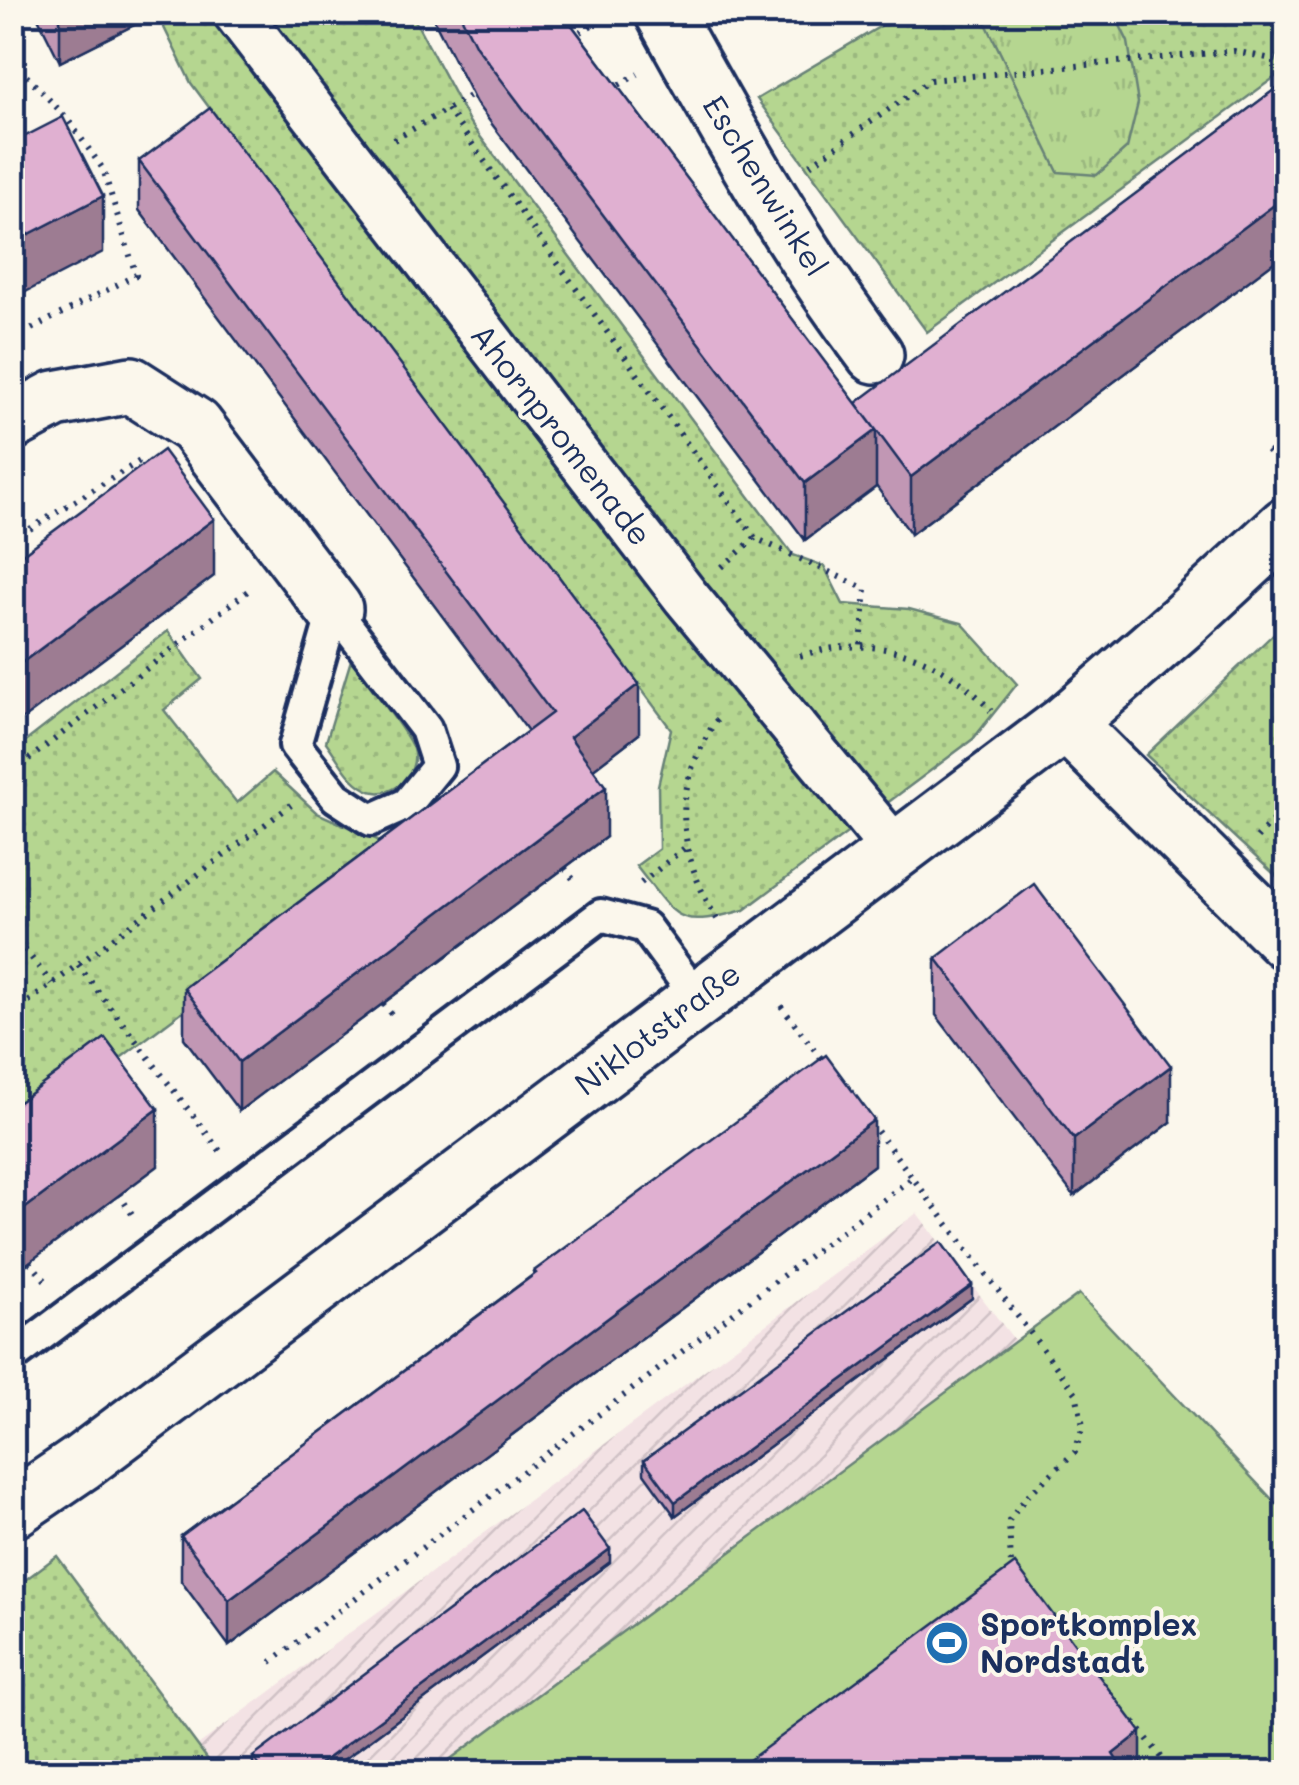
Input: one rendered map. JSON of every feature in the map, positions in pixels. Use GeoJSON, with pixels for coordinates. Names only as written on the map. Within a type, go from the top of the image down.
{"type":"FeatureCollection","features":[{"type":"Feature","properties":{"kind":"street","name":"Ahornpromenade"},"geometry":{"type":"LineString","coordinates":[[236,12],[697,611],[895,850]]}},
{"type":"Feature","properties":{"kind":"street","name":"Eschenwinkel"},"geometry":{"type":"LineString","coordinates":[[663,12],[728,130],[843,313],[875,355]]}},
{"type":"Feature","properties":{"kind":"street"},"geometry":{"type":"LineString","coordinates":[[12,422],[55,400],[131,384],[195,426],[334,609]]}},
{"type":"Feature","properties":{"kind":"street","name":"Niklotstraße"},"geometry":{"type":"LineString","coordinates":[[12,1510],[97,1451],[1066,723],[1286,526]]}},
{"type":"Feature","properties":{"kind":"street"},"geometry":{"type":"LineString","coordinates":[[1066,723],[1286,941]]}},
{"type":"Feature","properties":{"kind":"lane"},"geometry":{"type":"LineString","coordinates":[[334,609],[426,729],[438,766],[407,804],[371,820],[336,797],[295,745],[334,609]]}},
{"type":"Feature","properties":{"kind":"lane"},"geometry":{"type":"LineString","coordinates":[[12,1357],[601,916],[645,927],[698,998]]}},
{"type":"Feature","properties":{"kind":"path"},"geometry":{"type":"LineString","coordinates":[[583,12],[590,26]]}},
{"type":"Feature","properties":{"kind":"path"},"geometry":{"type":"LineString","coordinates":[[558,44],[614,12]]}},
{"type":"Feature","properties":{"kind":"path"},"geometry":{"type":"LineString","coordinates":[[768,194],[930,80],[1234,51],[1286,62]]}},
{"type":"Feature","properties":{"kind":"path"},"geometry":{"type":"LineString","coordinates":[[12,61],[66,117],[103,169],[136,276],[12,338]]}},
{"type":"Feature","properties":{"kind":"path"},"geometry":{"type":"LineString","coordinates":[[352,164],[494,82]]}},
{"type":"Feature","properties":{"kind":"path"},"geometry":{"type":"LineString","coordinates":[[447,109],[755,538],[866,588],[861,646]]}},
{"type":"Feature","properties":{"kind":"path"},"geometry":{"type":"LineString","coordinates":[[12,540],[195,426]]}},
{"type":"Feature","properties":{"kind":"path"},"geometry":{"type":"LineString","coordinates":[[1267,451],[1286,469]]}},
{"type":"Feature","properties":{"kind":"path"},"geometry":{"type":"LineString","coordinates":[[12,772],[294,555]]}},
{"type":"Feature","properties":{"kind":"path"},"geometry":{"type":"LineString","coordinates":[[12,1014],[324,781]]}},
{"type":"Feature","properties":{"kind":"path"},"geometry":{"type":"LineString","coordinates":[[12,933],[52,984]]}},
{"type":"Feature","properties":{"kind":"path"},"geometry":{"type":"LineString","coordinates":[[78,965],[244,1184]]}},
{"type":"Feature","properties":{"kind":"path"},"geometry":{"type":"LineString","coordinates":[[781,1006],[829,1068]]}},
{"type":"Feature","properties":{"kind":"path"},"geometry":{"type":"LineString","coordinates":[[865,1115],[1076,1393],[1083,1426],[1075,1452],[1027,1496],[1009,1520],[1011,1566],[1022,1581]]}},
{"type":"Feature","properties":{"kind":"path"},"geometry":{"type":"LineString","coordinates":[[271,1662],[912,1178]]}},
{"type":"Feature","properties":{"kind":"path"},"geometry":{"type":"LineString","coordinates":[[1126,1714],[1173,1772]]}},
{"type":"Feature","properties":{"kind":"shaded area"},"geometry":{"type":"Polygon","coordinates":[[[917,1213],[1015,1341],[433,1772],[218,1772],[198,1745],[917,1213]]]}},
{"type":"Feature","properties":{"kind":"green space"},"geometry":{"type":"Polygon","coordinates":[[[157,13],[411,13],[470,123],[793,555],[824,566],[843,604],[909,609],[962,623],[1017,684],[973,739],[744,910],[704,919],[680,915],[670,908],[636,866],[659,849],[658,786],[671,729],[191,83],[157,13]]]}},
{"type":"Feature","properties":{"kind":"green space"},"geometry":{"type":"Polygon","coordinates":[[[903,13],[1286,13],[1286,69],[927,332],[757,99],[903,13]]]}},
{"type":"Feature","properties":{"kind":"green space"},"geometry":{"type":"Polygon","coordinates":[[[981,13],[1114,13],[1128,42],[1138,103],[1127,148],[1097,175],[1058,172],[981,13]]]}},
{"type":"Feature","properties":{"kind":"green space"},"geometry":{"type":"Polygon","coordinates":[[[1286,622],[1286,885],[1146,755],[1286,622]]]}},
{"type":"Feature","properties":{"kind":"green space"},"geometry":{"type":"Polygon","coordinates":[[[168,631],[202,679],[164,710],[237,803],[273,772],[317,813],[398,849],[13,1139],[13,751],[168,631]]]}},
{"type":"Feature","properties":{"kind":"green space"},"geometry":{"type":"Polygon","coordinates":[[[351,660],[413,749],[408,777],[384,792],[360,785],[326,742],[351,660]]]}},
{"type":"Feature","properties":{"kind":"green space","name":"Sportkomplex Nordstadt"},"geometry":{"type":"Polygon","coordinates":[[[1079,1294],[1286,1514],[1286,1772],[433,1772],[1079,1294]]]}},
{"type":"Feature","properties":{"kind":"green space"},"geometry":{"type":"Polygon","coordinates":[[[57,1556],[217,1772],[13,1772],[13,1589],[57,1556]]]}},
{"type":"Feature","properties":{"kind":"building"},"geometry":{"type":"Polygon","coordinates":[[[459,12],[562,12],[876,430],[805,483],[476,46],[459,12]]]}},
{"type":"Feature","properties":{"kind":"building"},"geometry":{"type":"Polygon","coordinates":[[[1286,81],[1286,196],[911,477],[856,403],[1286,81]]]}},
{"type":"Feature","properties":{"kind":"building"},"geometry":{"type":"Polygon","coordinates":[[[210,108],[639,684],[570,737],[606,787],[239,1062],[184,988],[552,713],[139,161],[210,108]]]}},
{"type":"Feature","properties":{"kind":"building"},"geometry":{"type":"Polygon","coordinates":[[[63,117],[103,196],[12,243],[12,143],[63,117]]]}},
{"type":"Feature","properties":{"kind":"building"},"geometry":{"type":"Polygon","coordinates":[[[163,450],[214,519],[12,670],[12,562],[163,450]]]}},
{"type":"Feature","properties":{"kind":"building"},"geometry":{"type":"Polygon","coordinates":[[[1034,884],[1171,1066],[1074,1139],[936,958],[1034,884]]]}},
{"type":"Feature","properties":{"kind":"building"},"geometry":{"type":"Polygon","coordinates":[[[105,1038],[158,1109],[12,1218],[12,1107],[105,1038]]]}},
{"type":"Feature","properties":{"kind":"building"},"geometry":{"type":"Polygon","coordinates":[[[826,1055],[874,1120],[229,1600],[181,1536],[826,1055]]]}},
{"type":"Feature","properties":{"kind":"building"},"geometry":{"type":"Polygon","coordinates":[[[1286,1118],[1286,1139],[1276,1129],[1286,1118]]]}},
{"type":"Feature","properties":{"kind":"building"},"geometry":{"type":"Polygon","coordinates":[[[941,1242],[972,1285],[675,1502],[644,1460],[941,1242]]]}},
{"type":"Feature","properties":{"kind":"building"},"geometry":{"type":"Polygon","coordinates":[[[582,1511],[610,1549],[309,1772],[264,1772],[253,1757],[582,1511]]]}},
{"type":"Feature","properties":{"kind":"building"},"geometry":{"type":"Polygon","coordinates":[[[1015,1564],[1141,1732],[1113,1754],[1118,1762],[1113,1767],[1117,1772],[733,1772],[1015,1564]]]}},
{"type":"Feature","properties":{"kind":"place","name":"Sportkomplex Nordstadt"},"geometry":{"type":"Point","coordinates":[947,1643]}}]}
